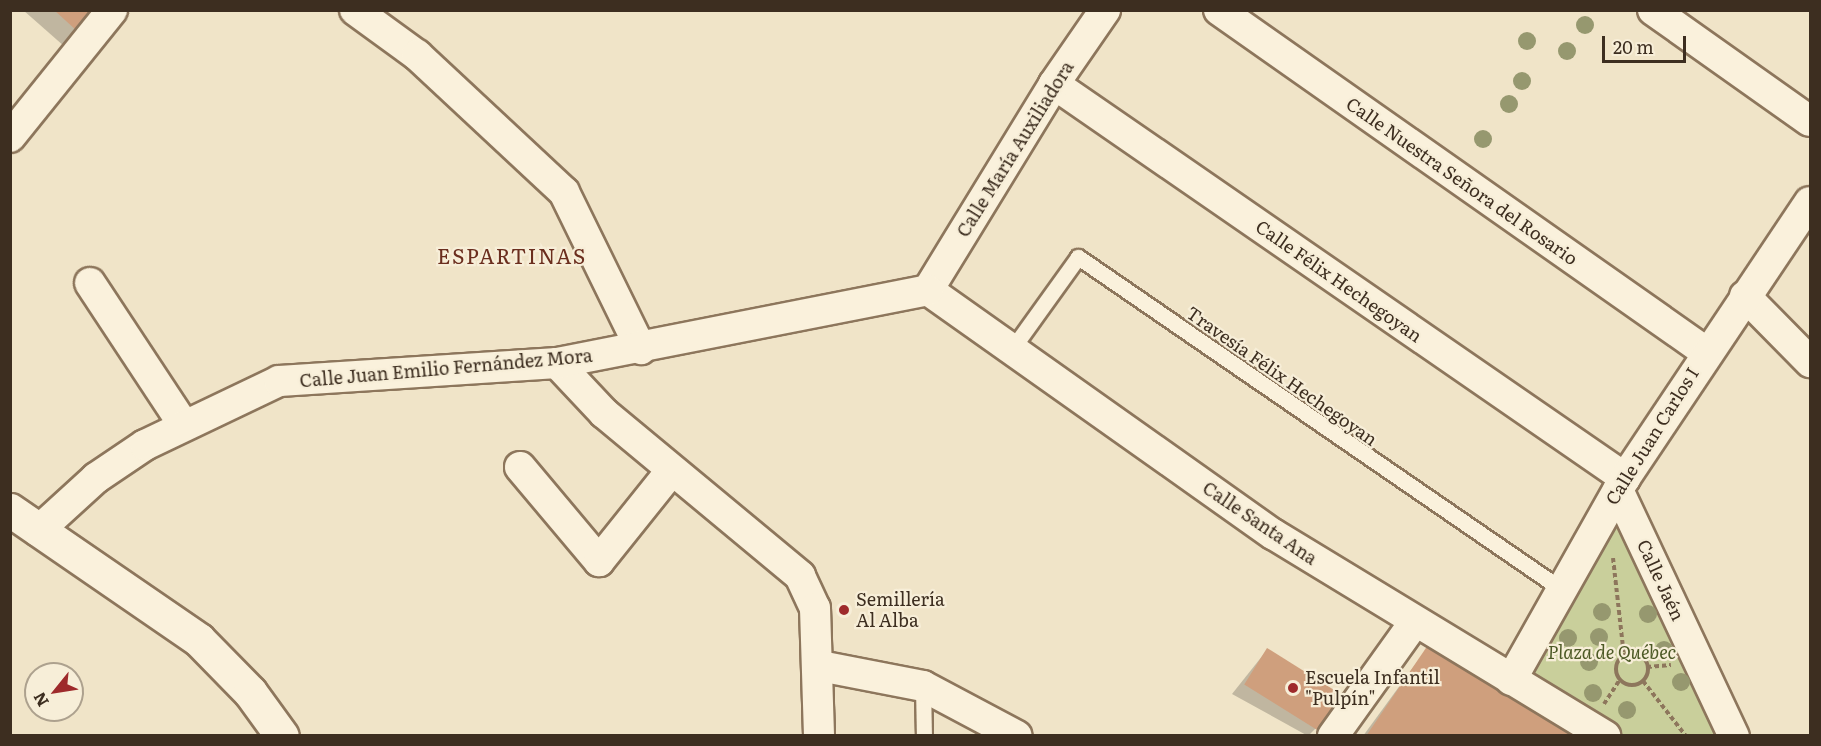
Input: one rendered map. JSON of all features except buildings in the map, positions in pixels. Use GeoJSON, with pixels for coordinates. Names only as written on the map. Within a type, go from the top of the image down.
{"type":"FeatureCollection","features":[{"type":"Feature","properties":{"kind":"main road"},"geometry":{"type":"LineString","coordinates":[[10,510],[199,640],[250,692],[282,735]]}},
{"type":"Feature","properties":{"kind":"street"},"geometry":{"type":"LineString","coordinates":[[10,137],[112,10]]}},
{"type":"Feature","properties":{"kind":"street"},"geometry":{"type":"LineString","coordinates":[[356,10],[417,56],[564,192],[641,349]]}},
{"type":"Feature","properties":{"kind":"street","name":"Calle Nuestra Señora del Rosario"},"geometry":{"type":"LineString","coordinates":[[1219,10],[1706,352]]}},
{"type":"Feature","properties":{"kind":"street"},"geometry":{"type":"LineString","coordinates":[[1653,10],[1810,121]]}},
{"type":"Feature","properties":{"kind":"street","name":"Calle María Auxiliadora"},"geometry":{"type":"LineString","coordinates":[[928,290],[1054,84],[1108,12]]}},
{"type":"Feature","properties":{"kind":"street","name":"Calle Félix Hechegoyan"},"geometry":{"type":"LineString","coordinates":[[1054,84],[1622,484]]}},
{"type":"Feature","properties":{"kind":"street","name":"Calle Juan Carlos I"},"geometry":{"type":"LineString","coordinates":[[1511,680],[1622,484],[1706,352],[1810,202]]}},
{"type":"Feature","properties":{"kind":"street"},"geometry":{"type":"LineString","coordinates":[[90,283],[183,424]]}},
{"type":"Feature","properties":{"kind":"street","name":"Calle Juan Emilio Fernández Mora"},"geometry":{"type":"LineString","coordinates":[[38,531],[96,478],[183,424],[279,381],[557,363],[641,349],[928,290]]}},
{"type":"Feature","properties":{"kind":"street","name":"Calle Santa Ana"},"geometry":{"type":"LineString","coordinates":[[928,290],[1273,534],[1414,622],[1605,735]]}},
{"type":"Feature","properties":{"kind":"street"},"geometry":{"type":"LineString","coordinates":[[1745,296],[1810,362]]}},
{"type":"Feature","properties":{"kind":"street"},"geometry":{"type":"LineString","coordinates":[[557,363],[604,413],[800,576],[815,608],[820,666],[819,735]]}},
{"type":"Feature","properties":{"kind":"street"},"geometry":{"type":"LineString","coordinates":[[519,467],[599,561],[671,471]]}},
{"type":"Feature","properties":{"kind":"street","name":"Calle Jaén"},"geometry":{"type":"LineString","coordinates":[[1622,484],[1734,735]]}},
{"type":"Feature","properties":{"kind":"street"},"geometry":{"type":"LineString","coordinates":[[1333,735],[1414,622]]}},
{"type":"Feature","properties":{"kind":"street"},"geometry":{"type":"LineString","coordinates":[[820,666],[923,686],[1017,735]]}},
{"type":"Feature","properties":{"kind":"lane","name":"Travesía Félix Hechegoyan"},"geometry":{"type":"LineString","coordinates":[[1012,349],[1078,257],[1561,589]]}},
{"type":"Feature","properties":{"kind":"lane"},"geometry":{"type":"LineString","coordinates":[[923,686],[924,735]]}},
{"type":"Feature","properties":{"kind":"path"},"geometry":{"type":"LineString","coordinates":[[1613,553],[1624,656]]}},
{"type":"Feature","properties":{"kind":"path"},"geometry":{"type":"LineString","coordinates":[[1643,681],[1634,685],[1620,679],[1617,664],[1624,656],[1634,654],[1646,662],[1643,681],[1686,735]]}},
{"type":"Feature","properties":{"kind":"green space","name":"Plaza de Québec"},"geometry":{"type":"Polygon","coordinates":[[[1618,490],[1734,735],[1605,735],[1511,680],[1618,490]]]}},
{"type":"Feature","properties":{"kind":"place","name":"Semillería Al Alba"},"geometry":{"type":"Point","coordinates":[844,610]}},
{"type":"Feature","properties":{"kind":"place","name":"Escuela Infantil \"Pulpín\""},"geometry":{"type":"Point","coordinates":[1293,688]}},
{"type":"Feature","properties":{"kind":"district","name":"ESPARTINAS"},"geometry":{"type":"Point","coordinates":[512,255]}}]}
